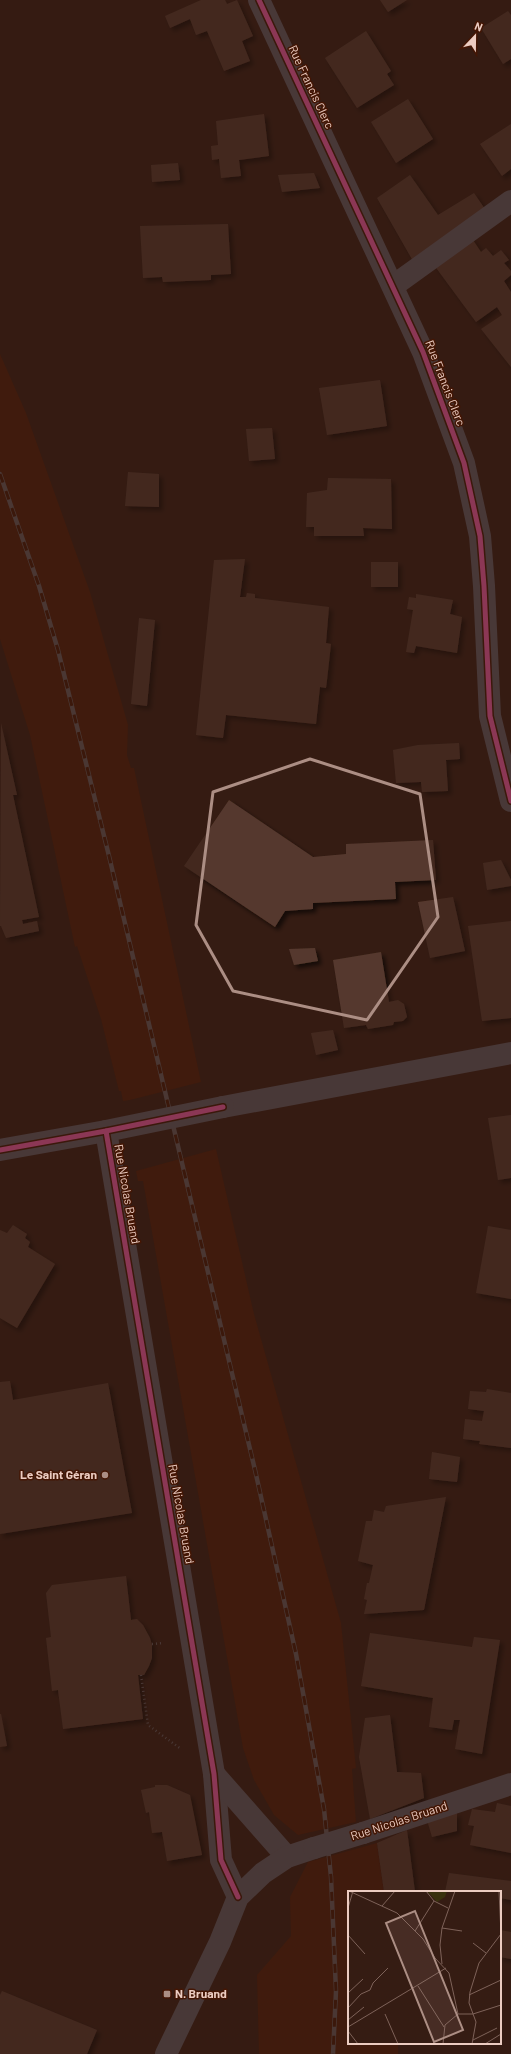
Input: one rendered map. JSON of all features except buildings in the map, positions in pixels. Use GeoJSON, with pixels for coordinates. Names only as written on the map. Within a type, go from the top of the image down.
{"type":"FeatureCollection","features":[{"type":"Feature","properties":{"kind":"street","name":"Rue Francis Clerc"},"geometry":{"type":"LineString","coordinates":[[259,0],[423,352],[465,470],[480,536],[484,586],[490,716],[511,801]]}},
{"type":"Feature","properties":{"kind":"street"},"geometry":{"type":"LineString","coordinates":[[393,286],[511,201]]}},
{"type":"Feature","properties":{"kind":"street"},"geometry":{"type":"LineString","coordinates":[[0,1150],[511,1053]]}},
{"type":"Feature","properties":{"kind":"street","name":"Rue Nicolas Bruand"},"geometry":{"type":"LineString","coordinates":[[106,1131],[214,1774],[222,1860],[238,1897]]}},
{"type":"Feature","properties":{"kind":"street"},"geometry":{"type":"LineString","coordinates":[[214,1774],[287,1857]]}},
{"type":"Feature","properties":{"kind":"street","name":"Rue Nicolas Bruand"},"geometry":{"type":"LineString","coordinates":[[166,2054],[220,1942],[238,1897],[263,1873],[287,1857],[511,1784]]}},
{"type":"Feature","properties":{"kind":"path"},"geometry":{"type":"LineString","coordinates":[[141,1675],[148,1725],[186,1753]]}},
{"type":"Feature","properties":{"kind":"highlighted area"},"geometry":{"type":"Polygon","coordinates":[[[310,759],[420,794],[438,917],[367,1020],[233,991],[196,925],[213,792],[310,759]]]}},
{"type":"Feature","properties":{"kind":"shaded area"},"geometry":{"type":"Polygon","coordinates":[[[0,354],[26,413],[90,592],[128,725],[127,755],[131,768],[134,768],[201,1082],[130,1100],[123,1101],[121,1091],[119,1091],[101,1019],[77,946],[75,947],[30,735],[0,639],[0,354]]]}},
{"type":"Feature","properties":{"kind":"shaded area"},"geometry":{"type":"Polygon","coordinates":[[[216,1149],[254,1314],[341,1623],[356,1768],[352,1769],[356,1822],[298,1835],[274,1815],[254,1780],[243,1748],[143,1181],[138,1181],[136,1171],[216,1149]]]}},
{"type":"Feature","properties":{"kind":"shaded area"},"geometry":{"type":"Polygon","coordinates":[[[377,1843],[384,1891],[348,1891],[348,2044],[398,2044],[398,2054],[259,2054],[257,1975],[291,1936],[290,1897],[308,1862],[377,1843]]]}},
{"type":"Feature","properties":{"kind":"railway"},"geometry":{"type":"LineString","coordinates":[[0,474],[39,586],[58,650],[109,856],[255,1470],[296,1654],[324,1809],[331,1877],[336,1991],[333,2054]]}},
{"type":"Feature","properties":{"kind":"cycle path"},"geometry":{"type":"LineString","coordinates":[[259,0],[423,352],[464,463],[480,536],[484,586],[490,716],[511,801]]}},
{"type":"Feature","properties":{"kind":"cycle path"},"geometry":{"type":"LineString","coordinates":[[0,1150],[106,1131],[223,1107]]}},
{"type":"Feature","properties":{"kind":"cycle path"},"geometry":{"type":"LineString","coordinates":[[106,1131],[214,1774],[221,1860],[238,1897]]}},
{"type":"Feature","properties":{"kind":"place","name":"Le Saint Géran"},"geometry":{"type":"Point","coordinates":[105,1475]}},
{"type":"Feature","properties":{"kind":"place","name":"N. Bruand"},"geometry":{"type":"Point","coordinates":[167,1994]}}]}
